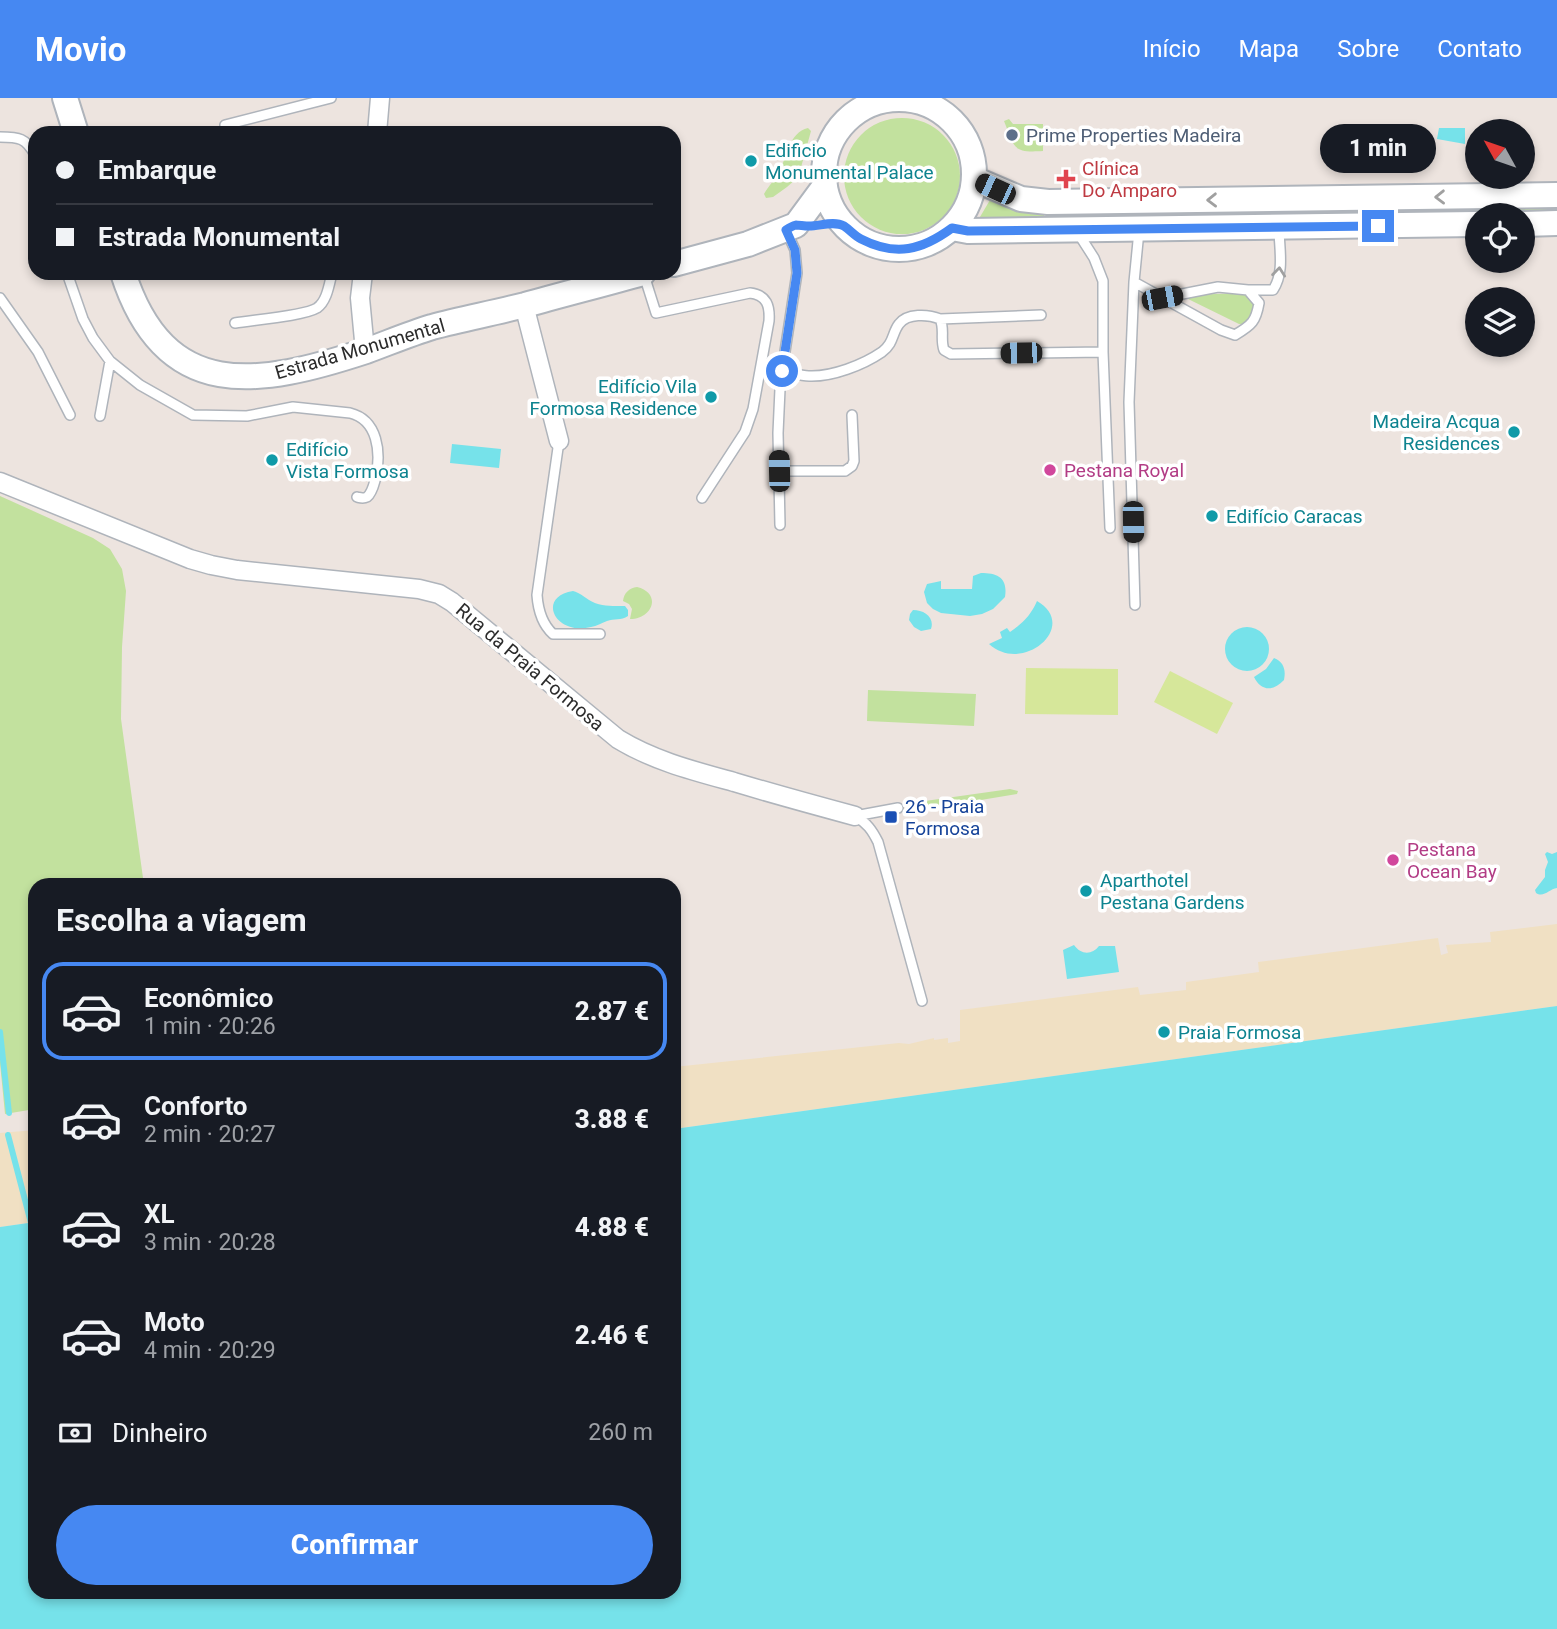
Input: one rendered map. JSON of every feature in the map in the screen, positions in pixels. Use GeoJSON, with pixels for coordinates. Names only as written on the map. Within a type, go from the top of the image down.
{"type":"FeatureCollection","features":[{"type":"Feature","properties":{"kind":"main road"},"geometry":{"type":"LineString","coordinates":[[65,98],[74,126]]}},
{"type":"Feature","properties":{"kind":"main road"},"geometry":{"type":"LineString","coordinates":[[917,99],[951,119],[970,146],[974,163],[971,197],[952,228],[935,240],[896,250],[876,246],[858,238],[842,225],[830,207],[824,187],[823,166],[829,145],[840,126],[856,112],[875,100],[917,99]]}},
{"type":"Feature","properties":{"kind":"main road"},"geometry":{"type":"LineString","coordinates":[[974,179],[1021,199],[1048,202],[1557,195]]}},
{"type":"Feature","properties":{"kind":"main road"},"geometry":{"type":"LineString","coordinates":[[791,228],[824,187]]}},
{"type":"Feature","properties":{"kind":"main road"},"geometry":{"type":"LineString","coordinates":[[1535,224],[1557,223]]}},
{"type":"Feature","properties":{"kind":"main road"},"geometry":{"type":"LineString","coordinates":[[952,228],[968,231],[1465,224]]}},
{"type":"Feature","properties":{"kind":"main road"},"geometry":{"type":"LineString","coordinates":[[681,262],[748,244],[791,228],[842,225]]}},
{"type":"Feature","properties":{"kind":"main road","name":"Estrada Monumental"},"geometry":{"type":"LineString","coordinates":[[125,280],[133,302],[149,330],[172,353],[208,372],[243,377],[298,369],[365,351],[429,328],[618,280]]}},
{"type":"Feature","properties":{"kind":"street"},"geometry":{"type":"LineString","coordinates":[[378,126],[380,98]]}},
{"type":"Feature","properties":{"kind":"street"},"geometry":{"type":"LineString","coordinates":[[362,280],[360,298],[365,351]]}},
{"type":"Feature","properties":{"kind":"street"},"geometry":{"type":"LineString","coordinates":[[524,305],[559,441]]}},
{"type":"Feature","properties":{"kind":"street","name":"Rua da Praia Formosa"},"geometry":{"type":"LineString","coordinates":[[0,482],[138,539],[211,565],[419,589],[439,594],[477,621],[618,739],[635,749],[695,771],[855,816]]}},
{"type":"Feature","properties":{"kind":"lane"},"geometry":{"type":"LineString","coordinates":[[225,125],[331,98]]}},
{"type":"Feature","properties":{"kind":"lane"},"geometry":{"type":"LineString","coordinates":[[0,137],[16,137],[28,143]]}},
{"type":"Feature","properties":{"kind":"lane"},"geometry":{"type":"LineString","coordinates":[[1162,298],[1218,287],[1273,290],[1279,282],[1279,227]]}},
{"type":"Feature","properties":{"kind":"lane"},"geometry":{"type":"LineString","coordinates":[[779,525],[778,433],[782,371],[797,273],[791,228]]}},
{"type":"Feature","properties":{"kind":"lane"},"geometry":{"type":"LineString","coordinates":[[1074,229],[1094,258],[1103,281],[1110,528]]}},
{"type":"Feature","properties":{"kind":"lane"},"geometry":{"type":"LineString","coordinates":[[1135,605],[1129,402],[1139,229]]}},
{"type":"Feature","properties":{"kind":"lane"},"geometry":{"type":"LineString","coordinates":[[69,280],[83,319],[110,361],[140,385],[193,415],[247,416],[293,407],[357,415],[367,422],[377,445],[378,467],[373,489],[368,496],[361,499],[356,497]]}},
{"type":"Feature","properties":{"kind":"lane"},"geometry":{"type":"LineString","coordinates":[[235,323],[297,314],[317,308],[327,295],[330,280]]}},
{"type":"Feature","properties":{"kind":"lane"},"geometry":{"type":"LineString","coordinates":[[646,280],[656,313],[750,293],[765,298],[768,304],[769,321],[753,409],[745,432],[702,498]]}},
{"type":"Feature","properties":{"kind":"lane"},"geometry":{"type":"LineString","coordinates":[[1134,282],[1221,330],[1236,335],[1257,318],[1259,303],[1248,290]]}},
{"type":"Feature","properties":{"kind":"lane"},"geometry":{"type":"LineString","coordinates":[[0,298],[38,352],[70,415]]}},
{"type":"Feature","properties":{"kind":"lane"},"geometry":{"type":"LineString","coordinates":[[782,371],[809,376],[843,372],[883,351],[894,339],[898,325],[909,316],[933,316],[940,319],[1041,315]]}},
{"type":"Feature","properties":{"kind":"lane"},"geometry":{"type":"LineString","coordinates":[[940,319],[943,325],[944,350],[951,354],[1103,352]]}},
{"type":"Feature","properties":{"kind":"lane"},"geometry":{"type":"LineString","coordinates":[[100,416],[110,361]]}},
{"type":"Feature","properties":{"kind":"lane"},"geometry":{"type":"LineString","coordinates":[[779,471],[845,471],[852,466],[852,415]]}},
{"type":"Feature","properties":{"kind":"lane"},"geometry":{"type":"LineString","coordinates":[[559,441],[537,595],[538,606],[546,628],[553,634],[600,634]]}},
{"type":"Feature","properties":{"kind":"lane"},"geometry":{"type":"LineString","coordinates":[[855,816],[898,808]]}},
{"type":"Feature","properties":{"kind":"lane"},"geometry":{"type":"LineString","coordinates":[[855,816],[872,829],[878,842],[922,1001]]}},
{"type":"Feature","properties":{"kind":"green space"},"geometry":{"type":"Polygon","coordinates":[[[902,118],[924,123],[943,135],[955,154],[960,176],[955,198],[943,217],[924,229],[902,234],[880,229],[861,217],[849,198],[844,176],[849,154],[861,135],[880,123],[902,118]]]}},
{"type":"Feature","properties":{"kind":"green space"},"geometry":{"type":"Polygon","coordinates":[[[1009,119],[1013,124],[1043,124],[1043,151],[1025,151],[1016,147],[1004,121],[1009,119]]]}},
{"type":"Feature","properties":{"kind":"green space"},"geometry":{"type":"Polygon","coordinates":[[[808,128],[811,131],[796,179],[773,197],[766,198],[764,194],[778,173],[793,139],[808,128]]]}},
{"type":"Feature","properties":{"kind":"green space"},"geometry":{"type":"Polygon","coordinates":[[[990,200],[1044,210],[1044,221],[977,222],[990,200]]]}},
{"type":"Feature","properties":{"kind":"green space"},"geometry":{"type":"Polygon","coordinates":[[[1535,205],[1557,205],[1557,215],[1535,215],[1535,205]]]}},
{"type":"Feature","properties":{"kind":"green space"},"geometry":{"type":"Polygon","coordinates":[[[1465,206],[1465,216],[1055,221],[1055,211],[1465,206]]]}},
{"type":"Feature","properties":{"kind":"green space"},"geometry":{"type":"Polygon","coordinates":[[[1244,293],[1255,300],[1257,312],[1246,324],[1239,324],[1186,298],[1188,295],[1244,293]]]}},
{"type":"Feature","properties":{"kind":"green space"},"geometry":{"type":"Polygon","coordinates":[[[0,496],[93,538],[110,549],[122,569],[126,591],[121,719],[143,878],[28,878],[28,1110],[5,1114],[0,1063],[0,496]]]}},
{"type":"Feature","properties":{"kind":"green space"},"geometry":{"type":"Polygon","coordinates":[[[637,587],[650,595],[652,605],[644,615],[630,619],[632,609],[623,601],[629,590],[637,587]]]}},
{"type":"Feature","properties":{"kind":"green space"},"geometry":{"type":"Polygon","coordinates":[[[1026,668],[1118,669],[1118,715],[1025,714],[1026,668]]]}},
{"type":"Feature","properties":{"kind":"green space"},"geometry":{"type":"Polygon","coordinates":[[[1170,671],[1233,703],[1217,734],[1154,702],[1170,671]]]}},
{"type":"Feature","properties":{"kind":"green space"},"geometry":{"type":"Polygon","coordinates":[[[868,690],[976,694],[974,726],[867,721],[868,690]]]}},
{"type":"Feature","properties":{"kind":"green space"},"geometry":{"type":"Polygon","coordinates":[[[1010,789],[1018,791],[1017,794],[927,809],[921,806],[925,801],[1010,789]]]}},
{"type":"Feature","properties":{"kind":"sand","name":"Praia Formosa"},"geometry":{"type":"Polygon","coordinates":[[[1557,924],[1557,1006],[681,1128],[681,1066],[909,1044],[934,1038],[948,1038],[948,1043],[960,1041],[960,1010],[1138,987],[1140,995],[1186,990],[1186,982],[1259,972],[1258,962],[1438,938],[1441,955],[1448,953],[1446,945],[1491,942],[1490,932],[1557,924]]]}},
{"type":"Feature","properties":{"kind":"sand"},"geometry":{"type":"Polygon","coordinates":[[[28,1131],[28,1223],[0,1227],[0,1133],[28,1131]]]}},
{"type":"Feature","properties":{"kind":"water"},"geometry":{"type":"Polygon","coordinates":[[[1439,128],[1465,128],[1465,144],[1437,139],[1439,128]]]}},
{"type":"Feature","properties":{"kind":"water"},"geometry":{"type":"Polygon","coordinates":[[[452,444],[501,449],[499,468],[450,463],[452,444]]]}},
{"type":"Feature","properties":{"kind":"water"},"geometry":{"type":"Polygon","coordinates":[[[981,573],[1001,578],[1005,585],[1005,597],[993,609],[970,616],[941,613],[927,603],[924,592],[927,584],[941,581],[941,589],[972,589],[973,576],[981,573]]]}},
{"type":"Feature","properties":{"kind":"water"},"geometry":{"type":"Polygon","coordinates":[[[573,591],[597,604],[625,606],[628,616],[591,627],[568,626],[555,615],[553,607],[555,600],[573,591]]]}},
{"type":"Feature","properties":{"kind":"water"},"geometry":{"type":"Polygon","coordinates":[[[1037,601],[1049,611],[1052,623],[1050,634],[1042,643],[1030,651],[1017,654],[1003,652],[989,644],[1002,638],[1000,632],[1007,628],[1010,632],[1023,622],[1037,601]]]}},
{"type":"Feature","properties":{"kind":"water"},"geometry":{"type":"Polygon","coordinates":[[[913,610],[928,615],[931,629],[921,631],[914,627],[909,620],[913,610]]]}},
{"type":"Feature","properties":{"kind":"water"},"geometry":{"type":"Polygon","coordinates":[[[1247,627],[1256,628],[1263,633],[1268,640],[1268,658],[1263,665],[1256,670],[1247,671],[1238,670],[1231,665],[1226,658],[1225,649],[1226,640],[1231,633],[1238,628],[1247,627]]]}},
{"type":"Feature","properties":{"kind":"water"},"geometry":{"type":"Polygon","coordinates":[[[1274,658],[1283,667],[1284,680],[1276,687],[1264,687],[1254,677],[1266,669],[1274,658]]]}},
{"type":"Feature","properties":{"kind":"water"},"geometry":{"type":"Polygon","coordinates":[[[1547,852],[1557,852],[1557,888],[1539,894],[1535,890],[1545,877],[1547,852]]]}},
{"type":"Feature","properties":{"kind":"water"},"geometry":{"type":"Polygon","coordinates":[[[1074,945],[1086,953],[1099,946],[1115,946],[1119,972],[1067,979],[1063,950],[1074,945]]]}},
{"type":"Feature","properties":{"kind":"water"},"geometry":{"type":"Polygon","coordinates":[[[1557,1006],[1557,1629],[0,1629],[0,1227],[28,1223],[28,1599],[681,1599],[681,1128],[1557,1006]]]}},
{"type":"Feature","properties":{"kind":"waterway"},"geometry":{"type":"LineString","coordinates":[[0,1032],[9,1113]]}},
{"type":"Feature","properties":{"kind":"waterway"},"geometry":{"type":"LineString","coordinates":[[8,1135],[28,1212]]}},
{"type":"Feature","properties":{"kind":"place","name":"Prime Properties Madeira"},"geometry":{"type":"Point","coordinates":[1012,135]}},
{"type":"Feature","properties":{"kind":"place","name":"Edificio Monumental Palace"},"geometry":{"type":"Point","coordinates":[751,161]}},
{"type":"Feature","properties":{"kind":"place","name":"Clínica Do Amparo"},"geometry":{"type":"Point","coordinates":[1066,179]}},
{"type":"Feature","properties":{"kind":"place","name":"Edifício Vila Formosa Residence"},"geometry":{"type":"Point","coordinates":[711,397]}},
{"type":"Feature","properties":{"kind":"place","name":"Madeira Acqua Residences"},"geometry":{"type":"Point","coordinates":[1514,432]}},
{"type":"Feature","properties":{"kind":"place","name":"Edifício Vista Formosa"},"geometry":{"type":"Point","coordinates":[272,460]}},
{"type":"Feature","properties":{"kind":"place","name":"Pestana Royal"},"geometry":{"type":"Point","coordinates":[1050,470]}},
{"type":"Feature","properties":{"kind":"place","name":"Edifício Caracas"},"geometry":{"type":"Point","coordinates":[1212,516]}},
{"type":"Feature","properties":{"kind":"place","name":"26 - Praia Formosa"},"geometry":{"type":"Point","coordinates":[891,817]}},
{"type":"Feature","properties":{"kind":"place","name":"Pestana Ocean Bay"},"geometry":{"type":"Point","coordinates":[1393,860]}},
{"type":"Feature","properties":{"kind":"place","name":"Aparthotel Pestana Gardens"},"geometry":{"type":"Point","coordinates":[1086,891]}},
{"type":"Feature","properties":{"kind":"place","name":"Praia Formosa"},"geometry":{"type":"Point","coordinates":[1164,1032]}},
{"type":"Feature","properties":{"kind":"route"},"geometry":{"type":"LineString","coordinates":[[782,371],[797,273],[795,250],[786,230],[796,225],[842,225],[858,238],[876,246],[896,250],[935,240],[952,228],[968,231],[1378,226]]}}]}
